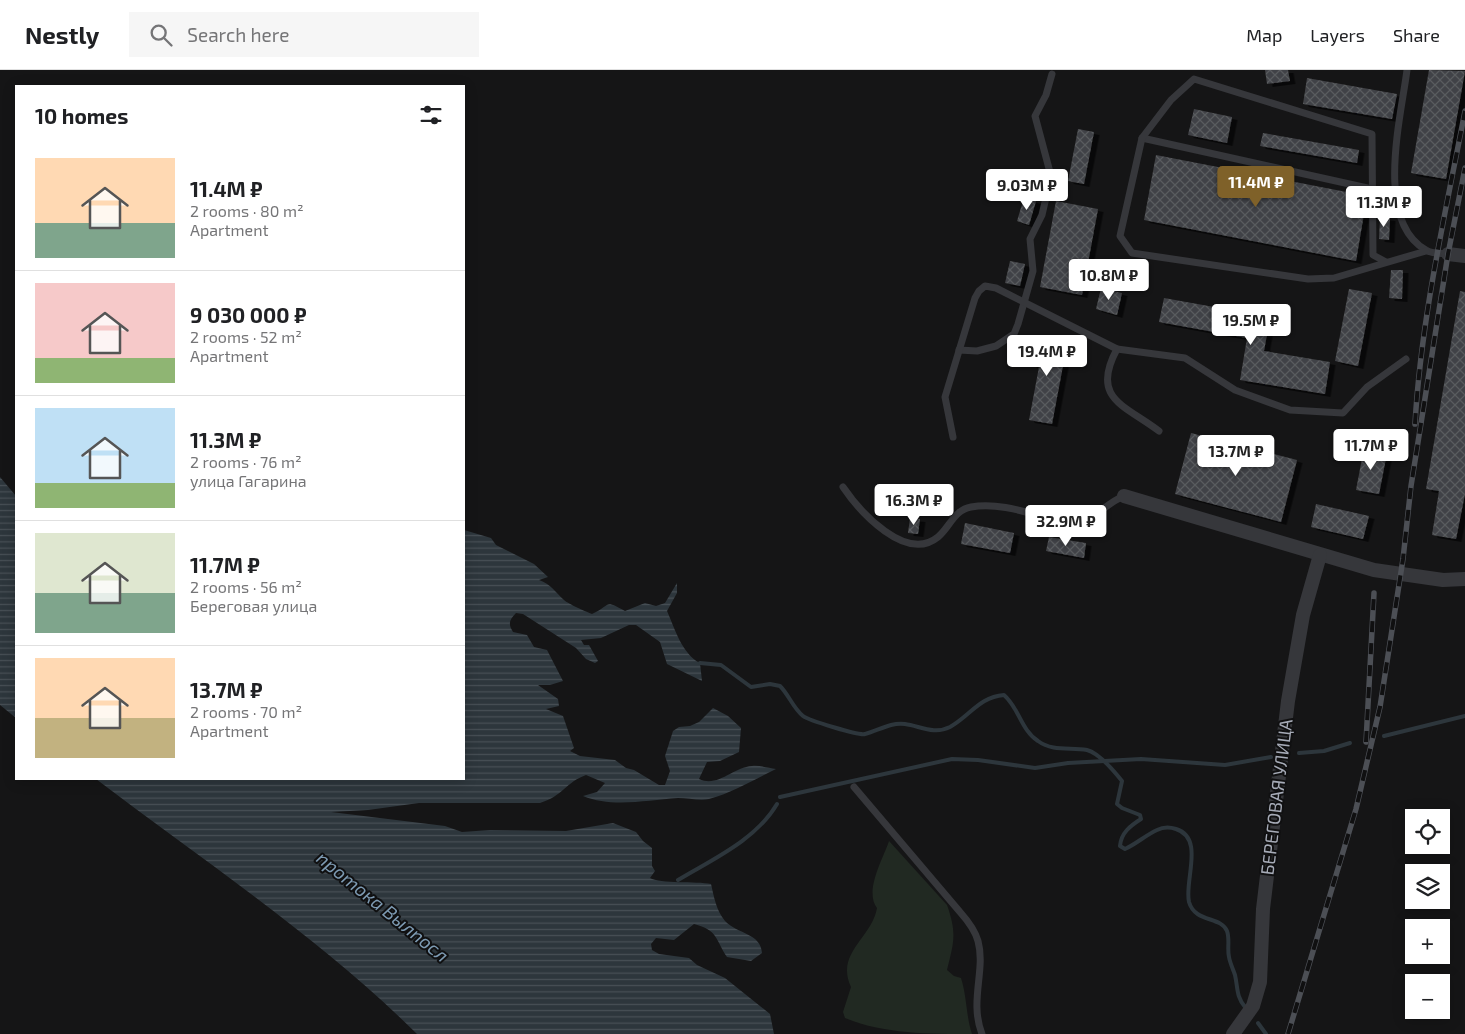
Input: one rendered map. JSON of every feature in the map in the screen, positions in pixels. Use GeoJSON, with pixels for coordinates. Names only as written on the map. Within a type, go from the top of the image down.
{"type":"FeatureCollection","features":[{"type":"Feature","properties":{"kind":"street"},"geometry":{"type":"LineString","coordinates":[[1448,254],[1465,256]]}},
{"type":"Feature","properties":{"kind":"street"},"geometry":{"type":"LineString","coordinates":[[1124,496],[1320,555],[1383,571],[1443,580],[1465,579]]}},
{"type":"Feature","properties":{"kind":"street","name":"БЕРЕГОВАЯ УЛИЦА"},"geometry":{"type":"LineString","coordinates":[[1233,1034],[1253,1006],[1260,982],[1263,909],[1288,701],[1303,615],[1320,555]]}},
{"type":"Feature","properties":{"kind":"lane"},"geometry":{"type":"LineString","coordinates":[[1407,70],[1394,173],[1398,210],[1406,232],[1426,251]]}},
{"type":"Feature","properties":{"kind":"lane"},"geometry":{"type":"LineString","coordinates":[[959,350],[986,350],[1006,341],[1014,334],[1025,303],[1033,271],[1030,239],[1042,215],[1050,176],[1035,116],[1046,95],[1052,74]]}},
{"type":"Feature","properties":{"kind":"lane"},"geometry":{"type":"LineString","coordinates":[[1386,262],[1373,254],[1372,189],[1374,161],[1372,134],[1194,79],[1171,100],[1142,138],[1120,236],[1132,253],[1308,279],[1334,278],[1426,251],[1448,254]]}},
{"type":"Feature","properties":{"kind":"lane"},"geometry":{"type":"LineString","coordinates":[[1142,138],[1372,189]]}},
{"type":"Feature","properties":{"kind":"lane"},"geometry":{"type":"LineString","coordinates":[[953,437],[945,397],[978,291],[985,286],[996,288],[1117,349],[1186,358],[1235,390],[1290,410],[1343,413],[1367,388],[1406,359]]}},
{"type":"Feature","properties":{"kind":"lane"},"geometry":{"type":"LineString","coordinates":[[1117,349],[1106,373],[1106,383],[1109,391],[1123,407],[1159,431]]}},
{"type":"Feature","properties":{"kind":"lane"},"geometry":{"type":"LineString","coordinates":[[843,487],[857,508],[866,516],[898,539],[920,544],[938,536],[962,510],[972,507],[1001,508],[1064,522],[1078,522],[1089,520],[1124,496]]}},
{"type":"Feature","properties":{"kind":"lane"},"geometry":{"type":"LineString","coordinates":[[854,787],[960,912],[976,934],[980,950],[976,1012],[982,1034]]}},
{"type":"Feature","properties":{"kind":"shaded area"},"geometry":{"type":"Polygon","coordinates":[[[889,841],[947,905],[952,923],[953,938],[947,970],[954,976],[961,978],[972,1034],[891,1030],[845,1018],[843,1012],[851,987],[847,975],[848,965],[856,946],[874,919],[877,908],[873,893],[874,884],[889,841]]]}},
{"type":"Feature","properties":{"kind":"water"},"geometry":{"type":"Polygon","coordinates":[[[0,477],[15,495],[15,717],[0,705],[0,477]]]}},
{"type":"Feature","properties":{"kind":"water","name":"протока Вылпосл"},"geometry":{"type":"Polygon","coordinates":[[[465,530],[491,538],[496,545],[534,564],[548,577],[539,580],[550,586],[566,602],[592,614],[610,604],[625,611],[645,603],[656,606],[665,603],[677,583],[677,593],[667,611],[676,633],[688,654],[700,663],[702,681],[667,664],[660,642],[636,625],[629,625],[601,638],[581,640],[584,645],[589,645],[598,661],[595,663],[586,659],[576,648],[523,614],[516,613],[510,622],[513,632],[527,635],[534,647],[547,650],[563,681],[550,685],[538,685],[558,699],[559,706],[546,709],[563,716],[574,748],[570,751],[580,756],[615,760],[626,768],[634,770],[659,785],[665,785],[670,771],[665,756],[673,731],[679,727],[690,726],[699,722],[713,708],[728,716],[741,728],[739,752],[720,761],[707,762],[699,779],[713,781],[745,767],[752,766],[776,769],[735,789],[705,800],[678,798],[606,802],[594,800],[583,796],[597,792],[605,783],[586,775],[574,781],[554,797],[540,803],[419,803],[368,810],[331,812],[445,826],[462,832],[490,830],[566,831],[613,823],[636,832],[652,848],[652,866],[655,871],[650,878],[662,881],[711,884],[717,908],[722,917],[730,925],[757,941],[761,946],[762,953],[751,961],[727,957],[712,932],[694,924],[674,940],[656,938],[651,944],[652,950],[659,954],[689,958],[697,965],[725,978],[770,1014],[774,1034],[417,1034],[342,966],[220,871],[97,780],[465,780],[465,530]]]}},
{"type":"Feature","properties":{"kind":"building"},"geometry":{"type":"Polygon","coordinates":[[[1265,70],[1288,70],[1290,81],[1267,84],[1265,70]]]}},
{"type":"Feature","properties":{"kind":"building"},"geometry":{"type":"Polygon","coordinates":[[[1429,70],[1465,71],[1446,179],[1411,173],[1429,70]]]}},
{"type":"Feature","properties":{"kind":"building"},"geometry":{"type":"Polygon","coordinates":[[[1307,78],[1397,94],[1392,119],[1303,104],[1307,78]]]}},
{"type":"Feature","properties":{"kind":"building"},"geometry":{"type":"Polygon","coordinates":[[[1194,109],[1232,117],[1227,143],[1188,135],[1194,109]]]}},
{"type":"Feature","properties":{"kind":"building"},"geometry":{"type":"Polygon","coordinates":[[[1078,129],[1094,132],[1084,184],[1068,181],[1078,129]]]}},
{"type":"Feature","properties":{"kind":"building"},"geometry":{"type":"Polygon","coordinates":[[[1263,133],[1359,150],[1357,163],[1260,146],[1263,133]]]}},
{"type":"Feature","properties":{"kind":"building"},"geometry":{"type":"Polygon","coordinates":[[[1156,155],[1367,196],[1356,261],[1144,220],[1156,155]]]}},
{"type":"Feature","properties":{"kind":"building"},"geometry":{"type":"Polygon","coordinates":[[[1024,198],[1036,201],[1029,225],[1017,221],[1024,198]]]}},
{"type":"Feature","properties":{"kind":"building"},"geometry":{"type":"Polygon","coordinates":[[[1056,201],[1098,209],[1082,295],[1040,287],[1056,201]]]}},
{"type":"Feature","properties":{"kind":"building"},"geometry":{"type":"Polygon","coordinates":[[[1380,217],[1390,218],[1389,240],[1379,239],[1380,217]]]}},
{"type":"Feature","properties":{"kind":"building"},"geometry":{"type":"Polygon","coordinates":[[[1010,261],[1025,264],[1020,286],[1005,283],[1010,261]]]}},
{"type":"Feature","properties":{"kind":"building"},"geometry":{"type":"Polygon","coordinates":[[[1391,270],[1403,270],[1402,299],[1389,298],[1391,270]]]}},
{"type":"Feature","properties":{"kind":"building"},"geometry":{"type":"Polygon","coordinates":[[[1101,288],[1122,293],[1117,315],[1096,309],[1101,288]]]}},
{"type":"Feature","properties":{"kind":"building"},"geometry":{"type":"Polygon","coordinates":[[[1349,289],[1372,293],[1358,366],[1335,361],[1349,289]]]}},
{"type":"Feature","properties":{"kind":"building"},"geometry":{"type":"Polygon","coordinates":[[[1460,291],[1465,292],[1465,494],[1456,539],[1432,535],[1439,491],[1426,489],[1460,291]]]}},
{"type":"Feature","properties":{"kind":"building"},"geometry":{"type":"Polygon","coordinates":[[[1164,298],[1270,317],[1264,351],[1330,362],[1325,394],[1240,380],[1247,338],[1159,322],[1164,298]]]}},
{"type":"Feature","properties":{"kind":"building"},"geometry":{"type":"Polygon","coordinates":[[[1045,335],[1068,339],[1052,424],[1029,420],[1039,367],[1031,365],[1035,342],[1043,343],[1045,335]]]}},
{"type":"Feature","properties":{"kind":"building"},"geometry":{"type":"Polygon","coordinates":[[[1191,433],[1297,460],[1281,522],[1175,494],[1191,433]]]}},
{"type":"Feature","properties":{"kind":"building"},"geometry":{"type":"Polygon","coordinates":[[[1364,448],[1387,453],[1379,494],[1356,490],[1364,448]]]}},
{"type":"Feature","properties":{"kind":"building"},"geometry":{"type":"Polygon","coordinates":[[[1316,504],[1369,516],[1363,539],[1311,527],[1316,504]]]}},
{"type":"Feature","properties":{"kind":"building"},"geometry":{"type":"Polygon","coordinates":[[[910,518],[920,519],[918,534],[908,533],[910,518]]]}},
{"type":"Feature","properties":{"kind":"building"},"geometry":{"type":"Polygon","coordinates":[[[965,523],[1014,533],[1010,553],[961,544],[965,523]]]}},
{"type":"Feature","properties":{"kind":"building"},"geometry":{"type":"Polygon","coordinates":[[[1049,537],[1086,543],[1084,558],[1046,551],[1049,537]]]}},
{"type":"Feature","properties":{"kind":"waterway"},"geometry":{"type":"LineString","coordinates":[[700,663],[721,665],[751,687],[770,684],[780,686],[803,716],[814,721],[861,734],[889,725],[900,724],[933,730],[944,729],[957,723],[988,699],[1004,695],[1028,731],[1038,741],[1050,747],[1081,749],[1092,752],[1106,763],[1122,781],[1117,804],[1140,815],[1141,819],[1127,830],[1122,837],[1120,846],[1125,849],[1153,832],[1164,828],[1176,829],[1185,834],[1190,841],[1192,851],[1188,893],[1189,902],[1192,909],[1197,913],[1219,923],[1227,931],[1229,959],[1239,995],[1245,1007]]}},
{"type":"Feature","properties":{"kind":"waterway"},"geometry":{"type":"LineString","coordinates":[[1384,736],[1465,716]]}},
{"type":"Feature","properties":{"kind":"waterway"},"geometry":{"type":"LineString","coordinates":[[1299,753],[1324,751],[1350,743]]}},
{"type":"Feature","properties":{"kind":"waterway"},"geometry":{"type":"LineString","coordinates":[[780,797],[952,759],[978,760],[1035,768],[1068,763],[1141,759],[1225,765],[1271,757]]}},
{"type":"Feature","properties":{"kind":"waterway"},"geometry":{"type":"LineString","coordinates":[[678,880],[745,839],[768,817],[777,804]]}},
{"type":"Feature","properties":{"kind":"waterway"},"geometry":{"type":"LineString","coordinates":[[1258,1023],[1266,1034]]}},
{"type":"Feature","properties":{"kind":"railway"},"geometry":{"type":"LineString","coordinates":[[1415,424],[1428,306],[1465,111]]}},
{"type":"Feature","properties":{"kind":"railway"},"geometry":{"type":"LineString","coordinates":[[1288,1034],[1356,809],[1380,707],[1403,559],[1411,486],[1448,254],[1465,168]]}},
{"type":"Feature","properties":{"kind":"railway"},"geometry":{"type":"LineString","coordinates":[[1366,742],[1374,593]]}}]}
